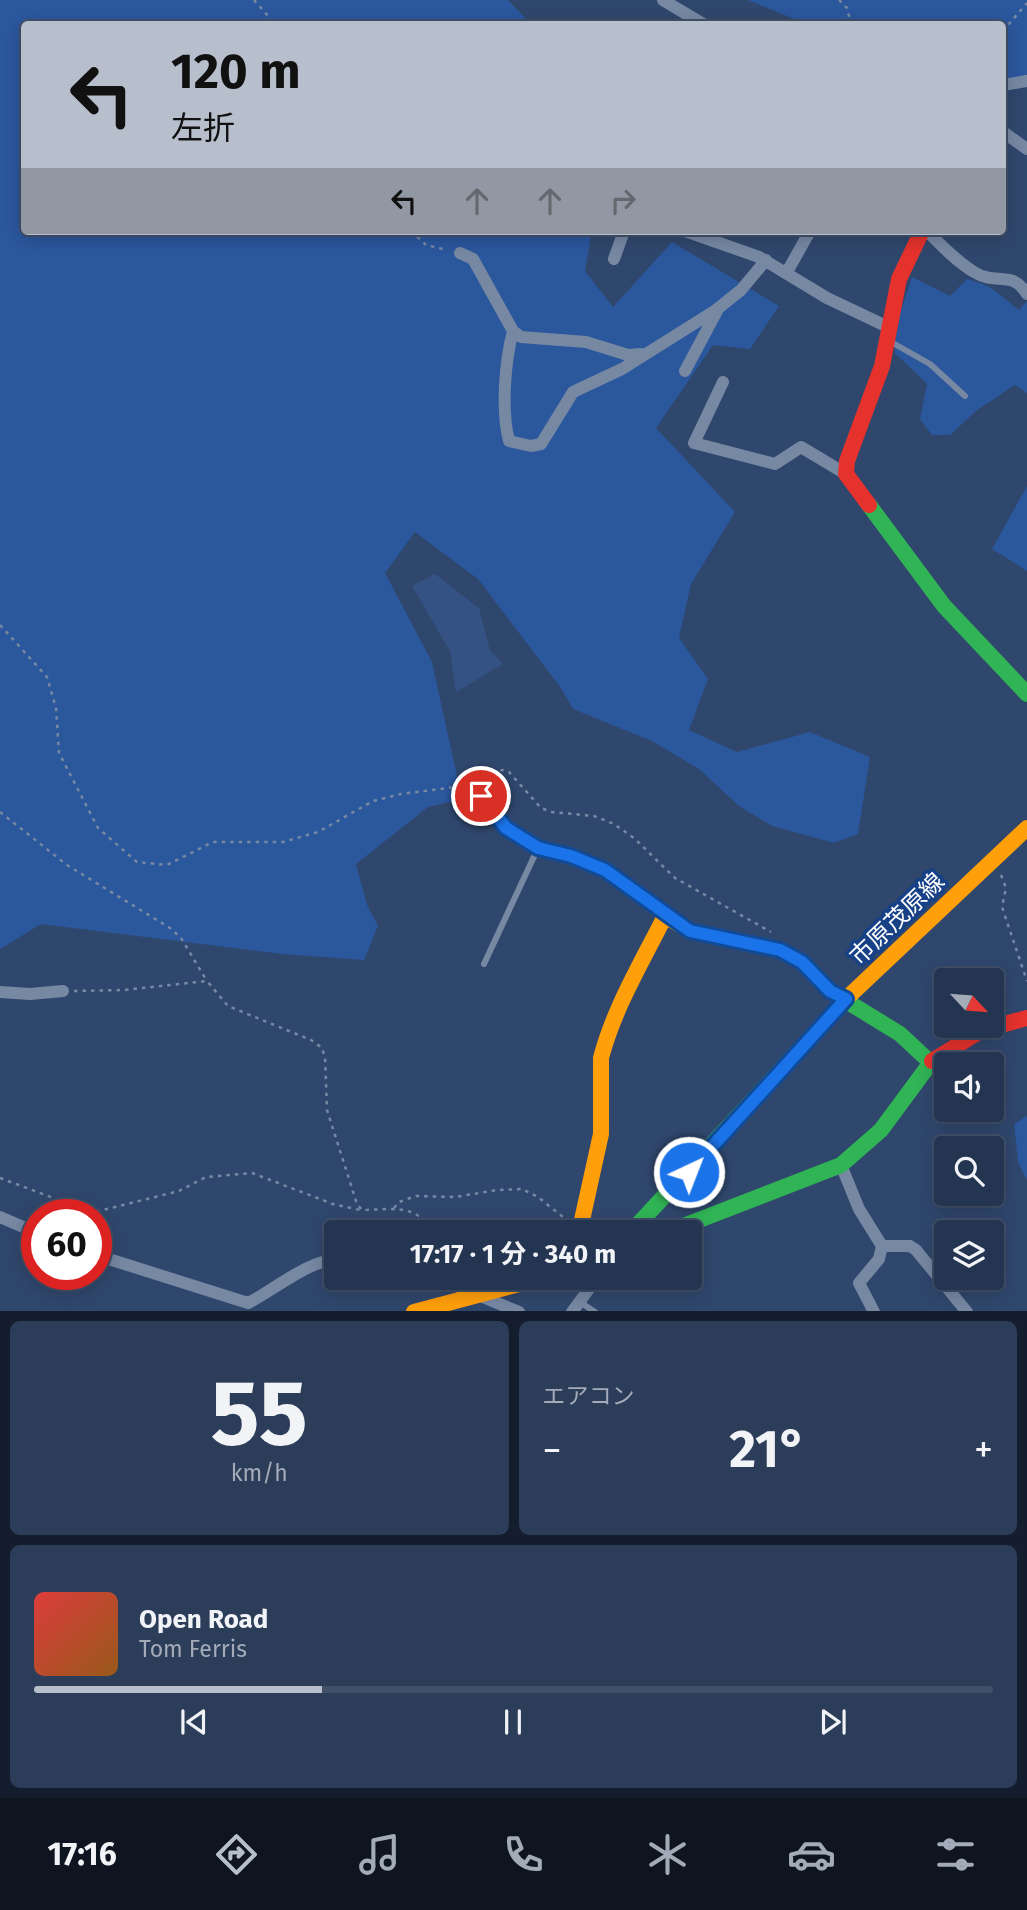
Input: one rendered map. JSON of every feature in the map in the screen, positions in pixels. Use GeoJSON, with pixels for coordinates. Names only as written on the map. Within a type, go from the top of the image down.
{"type":"FeatureCollection","features":[{"type":"Feature","properties":{"kind":"street"},"geometry":{"type":"LineString","coordinates":[[663,0],[698,21]]}},
{"type":"Feature","properties":{"kind":"street"},"geometry":{"type":"LineString","coordinates":[[1006,84],[1027,81]]}},
{"type":"Feature","properties":{"kind":"street"},"geometry":{"type":"LineString","coordinates":[[1006,134],[1027,149]]}},
{"type":"Feature","properties":{"kind":"street"},"geometry":{"type":"LineString","coordinates":[[614,260],[623,235]]}},
{"type":"Feature","properties":{"kind":"street"},"geometry":{"type":"LineString","coordinates":[[696,235],[766,260],[889,334]]}},
{"type":"Feature","properties":{"kind":"street"},"geometry":{"type":"LineString","coordinates":[[787,272],[808,235]]}},
{"type":"Feature","properties":{"kind":"street"},"geometry":{"type":"LineString","coordinates":[[846,474],[846,453],[877,382],[901,275],[923,235]]}},
{"type":"Feature","properties":{"kind":"street"},"geometry":{"type":"LineString","coordinates":[[930,235],[976,273],[994,280],[1009,278],[1019,281],[1027,294]]}},
{"type":"Feature","properties":{"kind":"street"},"geometry":{"type":"LineString","coordinates":[[460,253],[473,260],[513,331],[520,337],[586,342],[628,355],[642,354]]}},
{"type":"Feature","properties":{"kind":"street"},"geometry":{"type":"LineString","coordinates":[[513,331],[505,361],[505,425],[509,441],[518,445],[541,444],[573,392],[622,369],[719,307],[741,290],[766,260]]}},
{"type":"Feature","properties":{"kind":"street"},"geometry":{"type":"LineString","coordinates":[[685,371],[719,307]]}},
{"type":"Feature","properties":{"kind":"street"},"geometry":{"type":"LineString","coordinates":[[723,382],[694,443],[775,464],[801,447],[846,474],[944,606],[1027,694]]}},
{"type":"Feature","properties":{"kind":"street","name":"市原茂原線"},"geometry":{"type":"LineString","coordinates":[[643,1220],[846,999],[1027,828]]}},
{"type":"Feature","properties":{"kind":"street"},"geometry":{"type":"LineString","coordinates":[[583,1220],[601,1134],[601,1058],[604,1046],[614,1017],[665,916],[690,931],[780,950],[802,962],[830,991],[900,1034],[930,1062]]}},
{"type":"Feature","properties":{"kind":"street"},"geometry":{"type":"LineString","coordinates":[[0,992],[30,995],[63,991]]}},
{"type":"Feature","properties":{"kind":"street"},"geometry":{"type":"LineString","coordinates":[[699,1220],[841,1165],[881,1130],[930,1062],[982,1030],[1027,1018]]}},
{"type":"Feature","properties":{"kind":"street"},"geometry":{"type":"LineString","coordinates":[[841,1165],[859,1209],[882,1246],[878,1259],[859,1283],[874,1311]]}},
{"type":"Feature","properties":{"kind":"street"},"geometry":{"type":"LineString","coordinates":[[0,1217],[21,1226]]}},
{"type":"Feature","properties":{"kind":"street"},"geometry":{"type":"LineString","coordinates":[[882,1246],[910,1246],[916,1250],[967,1311]]}},
{"type":"Feature","properties":{"kind":"street"},"geometry":{"type":"LineString","coordinates":[[112,1261],[246,1307],[303,1271],[324,1262]]}},
{"type":"Feature","properties":{"kind":"street"},"geometry":{"type":"LineString","coordinates":[[462,1290],[519,1311]]}},
{"type":"Feature","properties":{"kind":"street"},"geometry":{"type":"LineString","coordinates":[[414,1311],[496,1290]]}},
{"type":"Feature","properties":{"kind":"street"},"geometry":{"type":"LineString","coordinates":[[576,1307],[588,1290]]}},
{"type":"Feature","properties":{"kind":"lane"},"geometry":{"type":"LineString","coordinates":[[889,334],[930,364],[965,396]]}},
{"type":"Feature","properties":{"kind":"lane"},"geometry":{"type":"LineString","coordinates":[[481,796],[506,828],[538,848],[571,856],[605,870],[665,916]]}},
{"type":"Feature","properties":{"kind":"lane"},"geometry":{"type":"LineString","coordinates":[[484,964],[538,848]]}},
{"type":"Feature","properties":{"kind":"lane"},"geometry":{"type":"LineString","coordinates":[[576,1307],[595,1311]]}},
{"type":"Feature","properties":{"kind":"path"},"geometry":{"type":"LineString","coordinates":[[254,0],[272,21]]}},
{"type":"Feature","properties":{"kind":"path"},"geometry":{"type":"LineString","coordinates":[[839,0],[846,8],[850,21]]}},
{"type":"Feature","properties":{"kind":"path"},"geometry":{"type":"LineString","coordinates":[[1006,28],[1027,3]]}},
{"type":"Feature","properties":{"kind":"path"},"geometry":{"type":"LineString","coordinates":[[416,235],[426,244],[460,253]]}},
{"type":"Feature","properties":{"kind":"path"},"geometry":{"type":"LineString","coordinates":[[0,625],[47,677],[56,708],[59,753],[99,828],[137,862],[167,865],[213,842],[283,842],[318,832],[373,801],[401,794],[463,786],[481,796],[494,774],[502,770],[509,772],[541,808],[552,812],[594,816],[614,824],[634,838],[682,884],[767,928],[777,939],[780,950]]}},
{"type":"Feature","properties":{"kind":"path"},"geometry":{"type":"LineString","coordinates":[[0,811],[67,865],[170,928],[181,938],[207,981],[228,1006],[311,1040],[321,1047],[326,1056],[327,1110],[357,1204],[362,1210]]}},
{"type":"Feature","properties":{"kind":"path"},"geometry":{"type":"LineString","coordinates":[[990,863],[1003,878],[1006,888],[1002,907],[1027,981]]}},
{"type":"Feature","properties":{"kind":"path"},"geometry":{"type":"LineString","coordinates":[[63,991],[124,990],[207,981]]}},
{"type":"Feature","properties":{"kind":"path"},"geometry":{"type":"LineString","coordinates":[[0,1178],[80,1208],[99,1211],[179,1191],[206,1177],[252,1173],[333,1204],[362,1210],[393,1209],[412,1212],[424,1220]]}},
{"type":"Feature","properties":{"kind":"path"},"geometry":{"type":"LineString","coordinates":[[393,1209],[399,1202],[416,1196],[455,1197],[522,1189],[567,1220]]}},
{"type":"Feature","properties":{"kind":"shaded area"},"geometry":{"type":"Polygon","coordinates":[[[0,0],[508,0],[528,21],[21,21],[21,235],[591,235],[585,271],[613,307],[672,242],[779,306],[750,349],[713,345],[656,428],[735,512],[691,584],[679,638],[708,679],[689,730],[737,752],[810,732],[870,757],[858,834],[834,843],[772,826],[739,806],[699,769],[652,741],[573,709],[561,688],[478,579],[415,532],[385,573],[432,662],[462,799],[428,807],[356,864],[367,905],[378,926],[364,960],[282,954],[41,924],[0,949],[0,0]]]}},
{"type":"Feature","properties":{"kind":"shaded area"},"geometry":{"type":"Polygon","coordinates":[[[748,0],[1027,0],[1027,78],[1006,80],[1006,21],[799,21],[748,0]]]}},
{"type":"Feature","properties":{"kind":"shaded area"},"geometry":{"type":"Polygon","coordinates":[[[912,277],[950,296],[967,279],[991,288],[1019,310],[1027,301],[1027,393],[1015,385],[976,411],[950,435],[932,435],[920,419],[927,384],[895,353],[895,328],[912,277]]]}},
{"type":"Feature","properties":{"kind":"shaded area"},"geometry":{"type":"Polygon","coordinates":[[[1027,486],[1027,571],[992,549],[1027,486]]]}},
{"type":"Feature","properties":{"kind":"shaded area"},"geometry":{"type":"Polygon","coordinates":[[[435,574],[479,608],[490,651],[503,664],[456,692],[450,651],[412,586],[435,574]]]}},
{"type":"Feature","properties":{"kind":"shaded area"},"geometry":{"type":"Polygon","coordinates":[[[1027,1116],[1027,1180],[1018,1162],[1014,1124],[1027,1116]]]}},
{"type":"Feature","properties":{"kind":"traffic: fast"},"geometry":{"type":"LineString","coordinates":[[869,505],[944,606],[1027,694]]}},
{"type":"Feature","properties":{"kind":"traffic: fast"},"geometry":{"type":"LineString","coordinates":[[801,962],[830,991],[900,1034],[930,1062]]}},
{"type":"Feature","properties":{"kind":"traffic: fast"},"geometry":{"type":"LineString","coordinates":[[642,1220],[848,997]]}},
{"type":"Feature","properties":{"kind":"traffic: fast"},"geometry":{"type":"LineString","coordinates":[[699,1220],[841,1165],[881,1130],[932,1061]]}},
{"type":"Feature","properties":{"kind":"traffic: slow"},"geometry":{"type":"LineString","coordinates":[[848,997],[1027,828]]}},
{"type":"Feature","properties":{"kind":"traffic: slow"},"geometry":{"type":"LineString","coordinates":[[582,1220],[601,1134],[601,1058],[621,1003],[665,916],[690,931],[780,950],[801,962]]}},
{"type":"Feature","properties":{"kind":"traffic: slow"},"geometry":{"type":"LineString","coordinates":[[418,1311],[497,1290]]}},
{"type":"Feature","properties":{"kind":"traffic: jam"},"geometry":{"type":"LineString","coordinates":[[869,505],[846,474],[847,461],[882,366],[899,279],[920,235]]}},
{"type":"Feature","properties":{"kind":"traffic: jam"},"geometry":{"type":"LineString","coordinates":[[932,1061],[982,1030],[1027,1018]]}},
{"type":"Feature","properties":{"kind":"route"},"geometry":{"type":"LineString","coordinates":[[481,796],[506,828],[538,848],[571,856],[605,870],[665,916],[690,931],[780,950],[802,962],[830,991],[846,999],[689,1172]]}}]}
